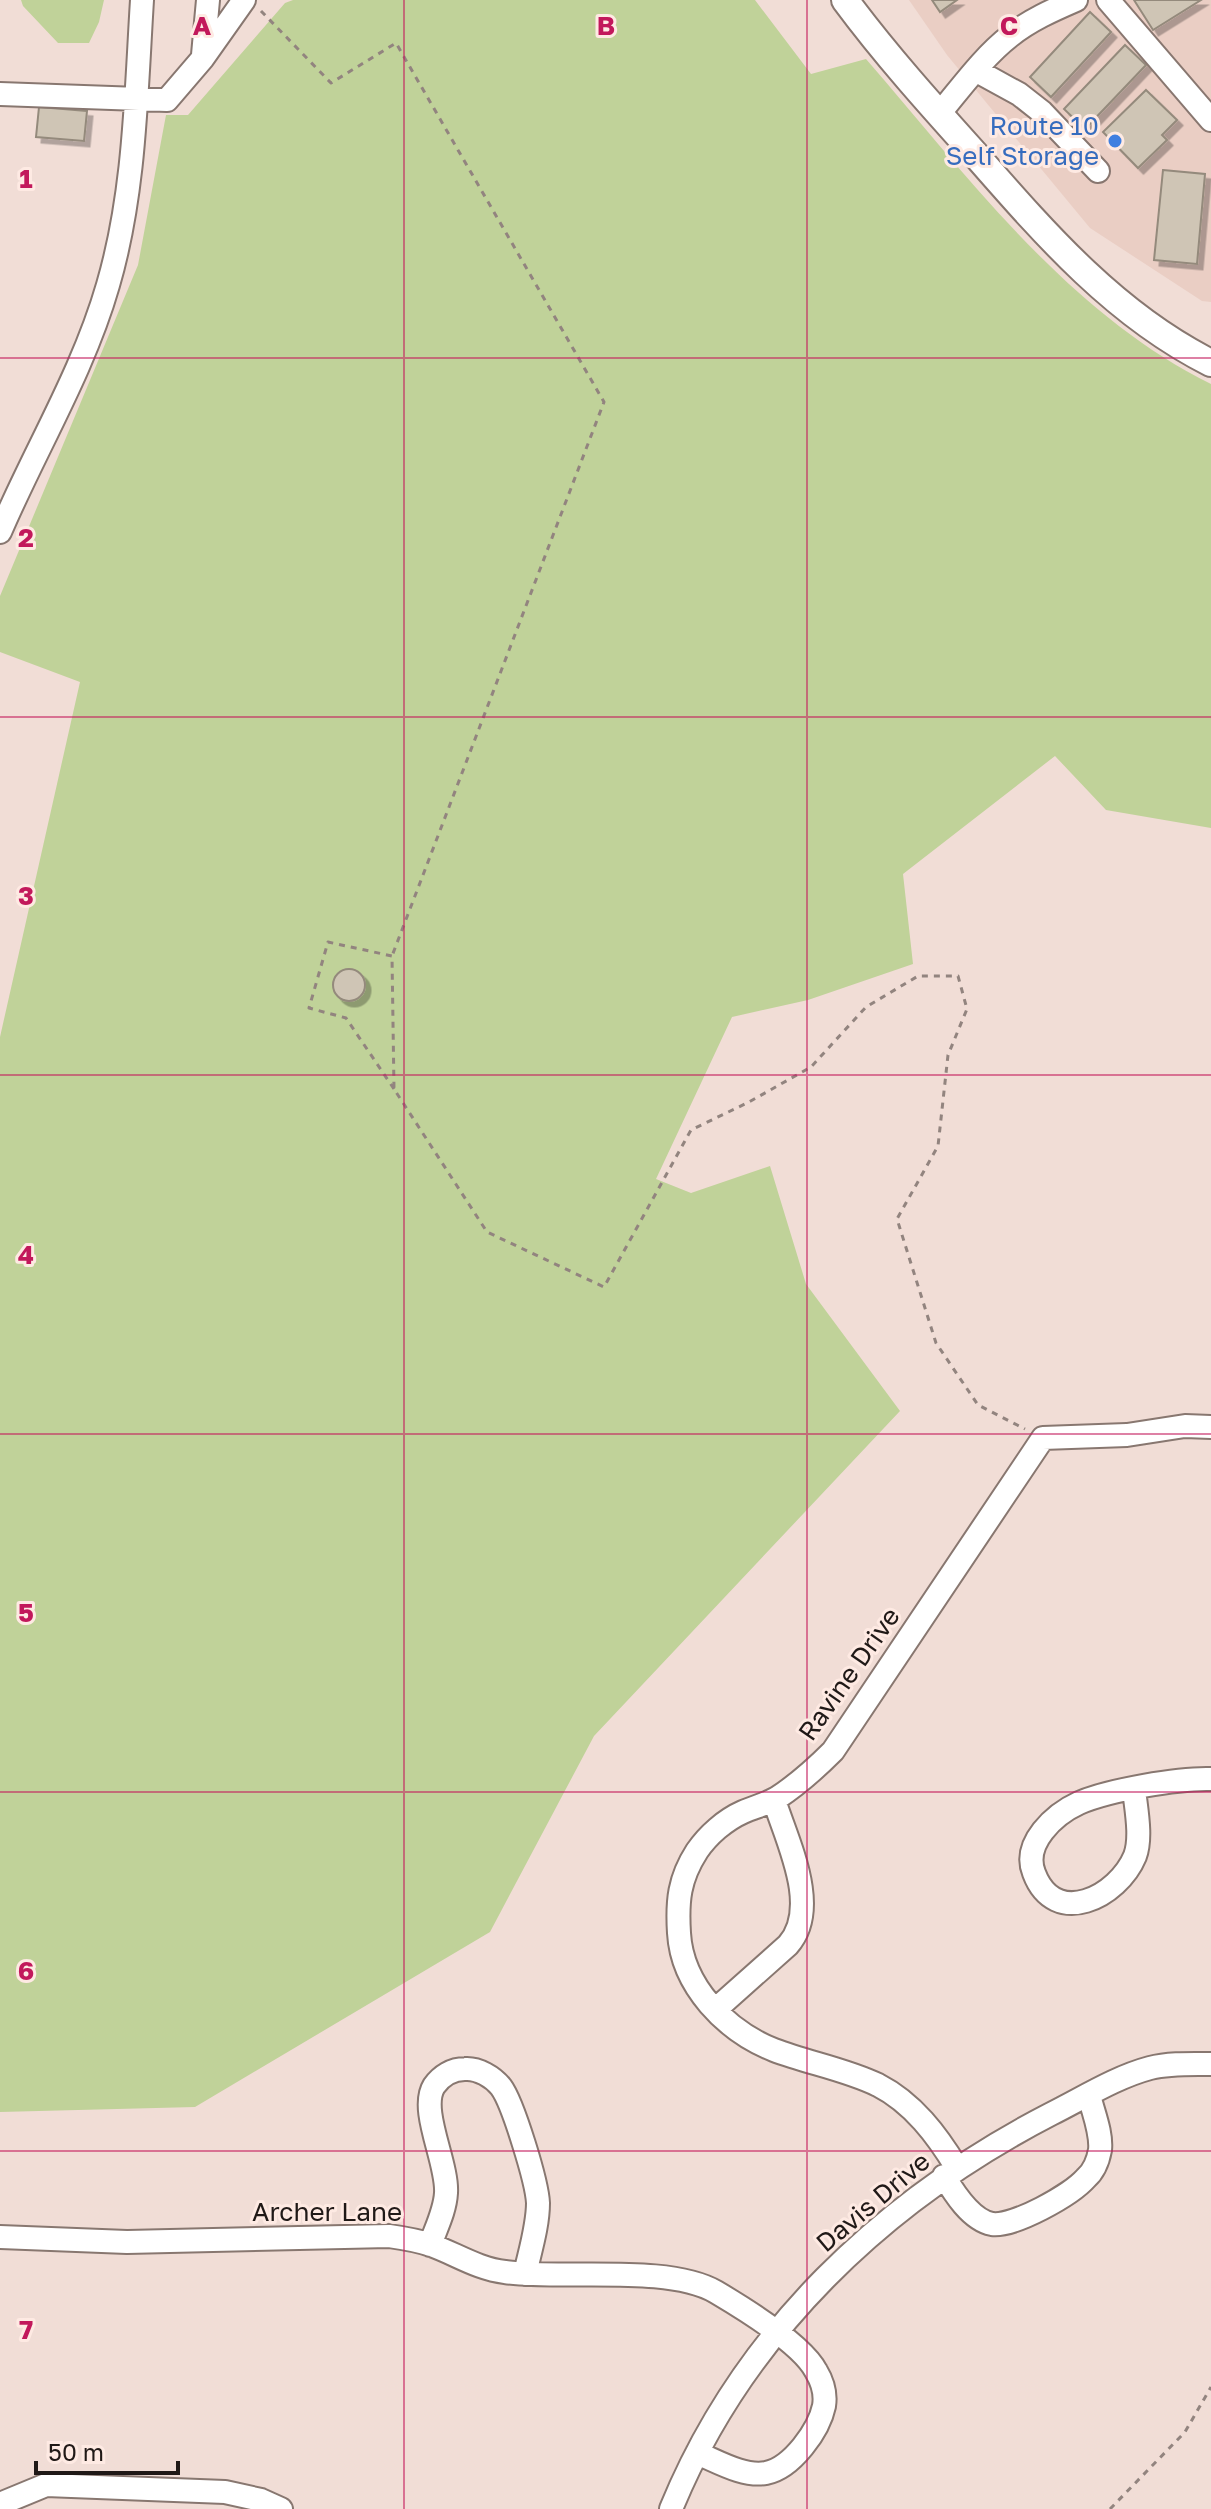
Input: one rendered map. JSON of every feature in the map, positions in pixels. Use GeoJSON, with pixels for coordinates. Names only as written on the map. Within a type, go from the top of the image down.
{"type":"FeatureCollection","features":[{"type":"Feature","properties":{"kind":"main road"},"geometry":{"type":"LineString","coordinates":[[845,0],[939,114],[1049,238],[1096,283],[1166,337],[1211,363]]}},
{"type":"Feature","properties":{"kind":"street"},"geometry":{"type":"LineString","coordinates":[[0,532],[74,373],[108,284],[119,240],[130,169],[142,0]]}},
{"type":"Feature","properties":{"kind":"street"},"geometry":{"type":"LineString","coordinates":[[203,58],[208,0]]}},
{"type":"Feature","properties":{"kind":"street"},"geometry":{"type":"LineString","coordinates":[[939,114],[1011,35],[1042,15],[1076,0]]}},
{"type":"Feature","properties":{"kind":"street"},"geometry":{"type":"LineString","coordinates":[[1108,0],[1211,120]]}},
{"type":"Feature","properties":{"kind":"street"},"geometry":{"type":"LineString","coordinates":[[0,94],[167,100],[252,5]]}},
{"type":"Feature","properties":{"kind":"street"},"geometry":{"type":"LineString","coordinates":[[977,71],[1019,94],[1042,112],[1098,171]]}},
{"type":"Feature","properties":{"kind":"street"},"geometry":{"type":"LineString","coordinates":[[1043,1438],[1127,1435],[1185,1426],[1211,1427]]}},
{"type":"Feature","properties":{"kind":"street","name":"Ravine Drive"},"geometry":{"type":"LineString","coordinates":[[1043,1438],[833,1751],[774,1800],[721,1825],[698,1851],[680,1888],[677,1905],[679,1943],[691,1979],[715,2010],[744,2034],[774,2050],[841,2070],[879,2086],[910,2107],[923,2120],[951,2172],[958,2197],[983,2220],[1002,2224],[1020,2219],[1078,2186],[1092,2172],[1100,2147],[1089,2095]]}},
{"type":"Feature","properties":{"kind":"street"},"geometry":{"type":"LineString","coordinates":[[1134,1789],[1137,1845],[1128,1867],[1092,1901],[1075,1904],[1048,1894],[1031,1865],[1032,1851],[1041,1834],[1068,1809],[1108,1794],[1134,1789],[1191,1780],[1211,1779]]}},
{"type":"Feature","properties":{"kind":"street"},"geometry":{"type":"LineString","coordinates":[[715,2010],[788,1945],[802,1919],[799,1880],[774,1800]]}},
{"type":"Feature","properties":{"kind":"street","name":"Davis Drive"},"geometry":{"type":"LineString","coordinates":[[671,2509],[697,2453],[749,2366],[824,2280],[879,2227],[951,2172],[1000,2141],[1128,2075],[1173,2064],[1211,2064]]}},
{"type":"Feature","properties":{"kind":"street"},"geometry":{"type":"LineString","coordinates":[[430,2245],[445,2204],[446,2192],[443,2161],[429,2098],[434,2087],[449,2073],[470,2068],[488,2075],[503,2090],[534,2181],[537,2215],[525,2274]]}},
{"type":"Feature","properties":{"kind":"street","name":"Archer Lane"},"geometry":{"type":"LineString","coordinates":[[0,2237],[127,2242],[365,2235],[401,2238],[430,2245],[477,2266],[525,2274],[659,2276],[698,2284],[713,2290],[805,2356],[822,2381],[824,2405],[809,2436],[791,2458],[769,2472],[742,2471],[697,2453]]}},
{"type":"Feature","properties":{"kind":"street"},"geometry":{"type":"LineString","coordinates":[[0,2504],[46,2485],[225,2492],[281,2509]]}},
{"type":"Feature","properties":{"kind":"path"},"geometry":{"type":"LineString","coordinates":[[252,5],[331,83],[396,43],[604,402],[392,956],[394,1089]]}},
{"type":"Feature","properties":{"kind":"path"},"geometry":{"type":"LineString","coordinates":[[392,956],[328,942],[309,1008],[346,1018],[487,1232],[604,1287],[691,1130],[811,1067],[866,1007],[918,976],[958,976],[967,1009],[948,1055],[938,1146],[897,1219],[936,1343],[944,1356],[978,1405],[1043,1438]]}},
{"type":"Feature","properties":{"kind":"path"},"geometry":{"type":"LineString","coordinates":[[1110,2509],[1185,2432],[1211,2387]]}},
{"type":"Feature","properties":{"kind":"shaded area","name":"Route 10 Self Storage"},"geometry":{"type":"Polygon","coordinates":[[[909,0],[1211,0],[1211,302],[1202,301],[1090,228],[947,55],[909,0]]]}},
{"type":"Feature","properties":{"kind":"green space"},"geometry":{"type":"Polygon","coordinates":[[[21,0],[104,0],[99,22],[89,43],[58,43],[21,0]]]}},
{"type":"Feature","properties":{"kind":"green space"},"geometry":{"type":"Polygon","coordinates":[[[293,0],[755,0],[811,74],[866,59],[982,195],[1066,281],[1111,320],[1159,354],[1211,384],[1211,828],[1106,810],[1055,756],[903,874],[913,964],[808,1000],[732,1017],[656,1179],[691,1193],[770,1166],[806,1284],[900,1411],[594,1736],[490,1932],[195,2107],[0,2112],[0,1037],[80,682],[0,652],[0,596],[138,265],[166,115],[188,115],[285,3],[293,0]]]}},
{"type":"Feature","properties":{"kind":"building"},"geometry":{"type":"Polygon","coordinates":[[[932,0],[957,0],[940,12],[932,0]]]}},
{"type":"Feature","properties":{"kind":"building"},"geometry":{"type":"Polygon","coordinates":[[[1134,0],[1201,0],[1153,30],[1134,0]]]}},
{"type":"Feature","properties":{"kind":"building"},"geometry":{"type":"Polygon","coordinates":[[[1090,12],[1111,32],[1051,97],[1030,77],[1090,12]]]}},
{"type":"Feature","properties":{"kind":"building"},"geometry":{"type":"Polygon","coordinates":[[[1125,45],[1146,65],[1085,129],[1064,109],[1125,45]]]}},
{"type":"Feature","properties":{"kind":"building"},"geometry":{"type":"Polygon","coordinates":[[[1146,90],[1177,120],[1162,135],[1167,140],[1138,168],[1103,132],[1146,90]]]}},
{"type":"Feature","properties":{"kind":"building"},"geometry":{"type":"Polygon","coordinates":[[[39,107],[87,111],[84,141],[36,137],[39,107]]]}},
{"type":"Feature","properties":{"kind":"building"},"geometry":{"type":"Polygon","coordinates":[[[1163,170],[1205,174],[1197,264],[1154,260],[1163,170]]]}},
{"type":"Feature","properties":{"kind":"building"},"geometry":{"type":"Polygon","coordinates":[[[349,969],[360,974],[365,985],[360,996],[349,1001],[338,996],[333,985],[338,974],[349,969]]]}},
{"type":"Feature","properties":{"kind":"place","name":"Route 10 Self Storage"},"geometry":{"type":"Point","coordinates":[1115,141]}}]}
